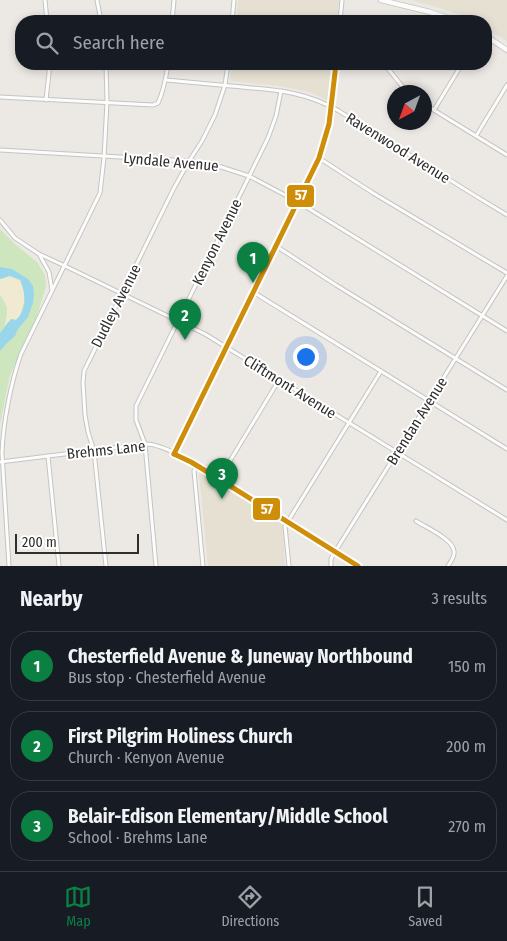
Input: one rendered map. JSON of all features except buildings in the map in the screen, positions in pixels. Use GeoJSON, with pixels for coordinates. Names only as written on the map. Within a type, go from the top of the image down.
{"type":"FeatureCollection","features":[{"type":"Feature","properties":{"kind":"main road"},"geometry":{"type":"LineString","coordinates":[[381,0],[439,15]]}},
{"type":"Feature","properties":{"kind":"main road"},"geometry":{"type":"LineString","coordinates":[[492,40],[507,50]]}},
{"type":"Feature","properties":{"kind":"street"},"geometry":{"type":"LineString","coordinates":[[45,0],[46,15]]}},
{"type":"Feature","properties":{"kind":"street"},"geometry":{"type":"LineString","coordinates":[[98,0],[100,15]]}},
{"type":"Feature","properties":{"kind":"street"},"geometry":{"type":"LineString","coordinates":[[173,15],[174,0]]}},
{"type":"Feature","properties":{"kind":"street"},"geometry":{"type":"LineString","coordinates":[[233,15],[234,0]]}},
{"type":"Feature","properties":{"kind":"street"},"geometry":{"type":"LineString","coordinates":[[341,15],[342,0]]}},
{"type":"Feature","properties":{"kind":"street"},"geometry":{"type":"LineString","coordinates":[[46,100],[49,70]]}},
{"type":"Feature","properties":{"kind":"street"},"geometry":{"type":"LineString","coordinates":[[9,566],[1,462],[11,389],[27,341],[100,193],[107,102],[106,70]]}},
{"type":"Feature","properties":{"kind":"street"},"geometry":{"type":"LineString","coordinates":[[0,97],[151,106],[160,99],[167,70]]}},
{"type":"Feature","properties":{"kind":"street","name":"Dudley Avenue"},"geometry":{"type":"LineString","coordinates":[[106,566],[94,450],[88,432],[86,415],[84,375],[88,360],[188,161],[208,131],[222,98],[227,70]]}},
{"type":"Feature","properties":{"kind":"street"},"geometry":{"type":"LineString","coordinates":[[174,454],[319,158],[326,135],[335,70]]}},
{"type":"Feature","properties":{"kind":"street"},"geometry":{"type":"LineString","coordinates":[[389,70],[401,85]]}},
{"type":"Feature","properties":{"kind":"street"},"geometry":{"type":"LineString","coordinates":[[458,70],[434,110],[507,155]]}},
{"type":"Feature","properties":{"kind":"street","name":"Ravenwood Avenue"},"geometry":{"type":"LineString","coordinates":[[166,80],[281,91],[306,96],[331,107],[507,215]]}},
{"type":"Feature","properties":{"kind":"street"},"geometry":{"type":"LineString","coordinates":[[476,136],[507,86]]}},
{"type":"Feature","properties":{"kind":"street","name":"Kenyon Avenue"},"geometry":{"type":"LineString","coordinates":[[156,566],[145,444],[136,420],[136,406],[271,133],[281,91]]}},
{"type":"Feature","properties":{"kind":"street","name":"Lyndale Avenue"},"geometry":{"type":"LineString","coordinates":[[0,150],[188,161],[224,167],[250,176],[298,202],[507,331]]}},
{"type":"Feature","properties":{"kind":"street"},"geometry":{"type":"LineString","coordinates":[[319,158],[507,275]]}},
{"type":"Feature","properties":{"kind":"street","name":"Cliftmont Avenue"},"geometry":{"type":"LineString","coordinates":[[0,220],[15,238],[39,254],[205,334],[507,520]]}},
{"type":"Feature","properties":{"kind":"street"},"geometry":{"type":"LineString","coordinates":[[276,246],[336,286],[507,390]]}},
{"type":"Feature","properties":{"kind":"street"},"geometry":{"type":"LineString","coordinates":[[39,254],[49,272],[52,291]]}},
{"type":"Feature","properties":{"kind":"street","name":"Brendan Avenue"},"geometry":{"type":"LineString","coordinates":[[331,566],[331,559],[507,275]]}},
{"type":"Feature","properties":{"kind":"street"},"geometry":{"type":"LineString","coordinates":[[253,292],[507,449]]}},
{"type":"Feature","properties":{"kind":"street"},"geometry":{"type":"LineString","coordinates":[[289,566],[285,526],[381,371]]}},
{"type":"Feature","properties":{"kind":"street"},"geometry":{"type":"LineString","coordinates":[[219,478],[279,380]]}},
{"type":"Feature","properties":{"kind":"street","name":"Brehms Lane"},"geometry":{"type":"LineString","coordinates":[[1,462],[145,444],[154,445],[219,478],[358,566]]}},
{"type":"Feature","properties":{"kind":"street"},"geometry":{"type":"LineString","coordinates":[[48,456],[59,566]]}},
{"type":"Feature","properties":{"kind":"street"},"geometry":{"type":"LineString","coordinates":[[196,465],[194,471],[203,566]]}},
{"type":"Feature","properties":{"kind":"street"},"geometry":{"type":"LineString","coordinates":[[416,521],[451,544],[454,556],[448,566]]}},
{"type":"Feature","properties":{"kind":"shaded area"},"geometry":{"type":"Polygon","coordinates":[[[238,0],[339,0],[338,15],[237,15],[238,0]]]}},
{"type":"Feature","properties":{"kind":"shaded area"},"geometry":{"type":"Polygon","coordinates":[[[411,0],[507,0],[507,41],[492,32],[492,15],[459,15],[411,0]]]}},
{"type":"Feature","properties":{"kind":"shaded area"},"geometry":{"type":"Polygon","coordinates":[[[231,70],[332,70],[329,101],[309,92],[280,86],[230,81],[231,70]]]}},
{"type":"Feature","properties":{"kind":"shaded area"},"geometry":{"type":"Polygon","coordinates":[[[201,472],[283,525],[285,566],[208,566],[199,474],[201,472]]]}},
{"type":"Feature","properties":{"kind":"green space"},"geometry":{"type":"Polygon","coordinates":[[[0,229],[37,262],[45,275],[46,286],[37,316],[10,375],[0,424],[0,229]]]}},
{"type":"Feature","properties":{"kind":"sand"},"geometry":{"type":"Polygon","coordinates":[[[10,276],[20,280],[24,291],[24,301],[18,318],[8,322],[4,327],[7,308],[0,295],[0,279],[10,276]]]}},
{"type":"Feature","properties":{"kind":"water"},"geometry":{"type":"Polygon","coordinates":[[[0,267],[12,269],[28,279],[33,286],[34,294],[28,317],[15,336],[0,351],[0,333],[11,319],[16,320],[20,316],[24,301],[20,280],[10,276],[0,279],[0,267]]]}},
{"type":"Feature","properties":{"kind":"transit line","name":"57"},"geometry":{"type":"LineString","coordinates":[[174,454],[319,158],[329,124],[335,70]]}},
{"type":"Feature","properties":{"kind":"transit line","name":"57"},"geometry":{"type":"LineString","coordinates":[[174,454],[219,479],[358,566]]}},
{"type":"Feature","properties":{"kind":"place","name":"Chesterfield Avenue & Juneway Northbound"},"geometry":{"type":"Point","coordinates":[253,283]}},
{"type":"Feature","properties":{"kind":"place","name":"First Pilgrim Holiness Church"},"geometry":{"type":"Point","coordinates":[185,340]}},
{"type":"Feature","properties":{"kind":"place","name":"Belair-Edison Elementary/Middle School"},"geometry":{"type":"Point","coordinates":[222,499]}}]}
